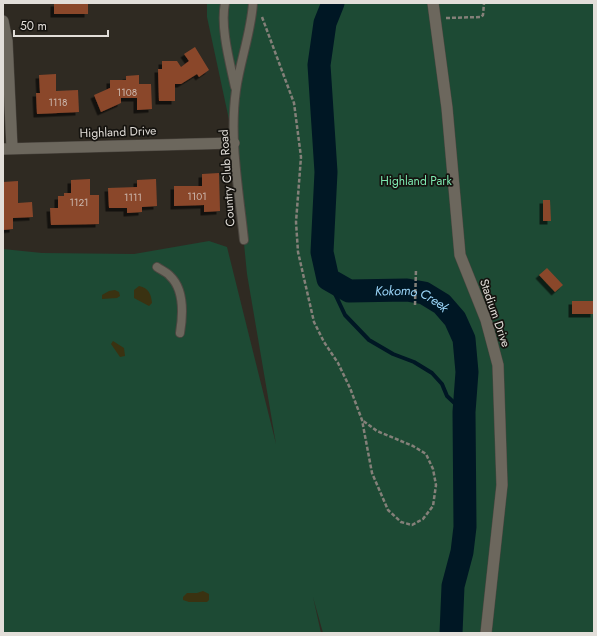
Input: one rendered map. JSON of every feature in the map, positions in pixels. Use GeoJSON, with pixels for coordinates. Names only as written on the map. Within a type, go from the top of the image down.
{"type":"FeatureCollection","features":[{"type":"Feature","properties":{"kind":"street","name":"Stadium Drive"},"geometry":{"type":"LineString","coordinates":[[433,3],[447,108],[460,255],[486,320],[498,365],[502,485],[486,633]]}},
{"type":"Feature","properties":{"kind":"street"},"geometry":{"type":"LineString","coordinates":[[3,21],[7,41],[8,149]]}},
{"type":"Feature","properties":{"kind":"street","name":"Highland Drive"},"geometry":{"type":"LineString","coordinates":[[8,149],[234,143]]}},
{"type":"Feature","properties":{"kind":"lane","name":"Country Club Road"},"geometry":{"type":"LineString","coordinates":[[225,3],[224,10],[227,48],[236,90]]}},
{"type":"Feature","properties":{"kind":"lane","name":"Country Club Road"},"geometry":{"type":"LineString","coordinates":[[244,240],[234,143],[236,90],[252,23],[253,3]]}},
{"type":"Feature","properties":{"kind":"lane"},"geometry":{"type":"LineString","coordinates":[[157,267],[170,276],[177,286],[183,314],[180,333]]}},
{"type":"Feature","properties":{"kind":"path"},"geometry":{"type":"LineString","coordinates":[[435,18],[481,18],[483,15],[484,3]]}},
{"type":"Feature","properties":{"kind":"path"},"geometry":{"type":"LineString","coordinates":[[262,15],[273,50],[294,103],[300,157],[296,222],[298,252],[314,322],[324,342],[338,363],[362,420],[372,473],[388,510],[401,522],[412,525],[423,519],[433,506],[436,485],[433,469],[426,454],[414,446],[376,431],[362,420]]}},
{"type":"Feature","properties":{"kind":"path"},"geometry":{"type":"LineString","coordinates":[[415,305],[416,269]]}},
{"type":"Feature","properties":{"kind":"green space","name":"Highland Park"},"geometry":{"type":"Polygon","coordinates":[[[207,3],[594,3],[594,633],[323,633],[313,597],[321,633],[3,633],[3,249],[42,253],[134,254],[209,241],[227,247],[276,444],[247,274],[234,143],[207,17],[207,3]]]}},
{"type":"Feature","properties":{"kind":"sand"},"geometry":{"type":"Polygon","coordinates":[[[139,286],[145,288],[150,294],[152,303],[149,306],[134,298],[134,290],[139,286]]]}},
{"type":"Feature","properties":{"kind":"sand"},"geometry":{"type":"Polygon","coordinates":[[[115,290],[119,292],[120,296],[117,298],[102,299],[102,295],[109,291],[115,290]]]}},
{"type":"Feature","properties":{"kind":"sand"},"geometry":{"type":"Polygon","coordinates":[[[113,341],[124,348],[125,356],[120,357],[111,344],[113,341]]]}},
{"type":"Feature","properties":{"kind":"sand"},"geometry":{"type":"Polygon","coordinates":[[[203,591],[209,594],[209,600],[207,602],[189,602],[183,600],[183,597],[187,593],[197,593],[203,591]]]}},
{"type":"Feature","properties":{"kind":"building"},"geometry":{"type":"Polygon","coordinates":[[[54,3],[88,3],[88,14],[54,14],[54,3]]]}},
{"type":"Feature","properties":{"kind":"building"},"geometry":{"type":"Polygon","coordinates":[[[195,47],[209,70],[199,77],[197,74],[181,84],[175,84],[175,101],[159,101],[158,69],[162,69],[162,61],[177,61],[181,67],[189,61],[184,54],[195,47]]]}},
{"type":"Feature","properties":{"kind":"building"},"geometry":{"type":"Polygon","coordinates":[[[56,74],[56,91],[78,90],[79,112],[37,114],[36,93],[40,93],[39,75],[56,74]]]}},
{"type":"Feature","properties":{"kind":"building"},"geometry":{"type":"Polygon","coordinates":[[[139,75],[139,84],[151,84],[152,109],[137,110],[137,98],[121,98],[121,103],[101,112],[94,95],[110,88],[110,80],[126,80],[126,76],[139,75]]]}},
{"type":"Feature","properties":{"kind":"building"},"geometry":{"type":"Polygon","coordinates":[[[219,173],[220,211],[204,212],[204,205],[174,206],[174,186],[202,186],[202,174],[219,173]]]}},
{"type":"Feature","properties":{"kind":"building"},"geometry":{"type":"Polygon","coordinates":[[[90,179],[90,195],[99,195],[99,224],[51,225],[50,208],[58,208],[58,196],[64,196],[64,193],[71,193],[71,180],[90,179]]]}},
{"type":"Feature","properties":{"kind":"building"},"geometry":{"type":"Polygon","coordinates":[[[156,179],[157,206],[142,207],[142,212],[127,213],[127,208],[109,208],[108,188],[137,187],[137,180],[156,179]]]}},
{"type":"Feature","properties":{"kind":"building"},"geometry":{"type":"Polygon","coordinates":[[[18,181],[18,203],[32,202],[33,217],[13,218],[13,229],[3,230],[3,182],[18,181]]]}},
{"type":"Feature","properties":{"kind":"building"},"geometry":{"type":"Polygon","coordinates":[[[543,200],[550,200],[551,221],[543,221],[543,200]]]}},
{"type":"Feature","properties":{"kind":"building"},"geometry":{"type":"Polygon","coordinates":[[[547,268],[563,285],[555,292],[539,275],[547,268]]]}},
{"type":"Feature","properties":{"kind":"building"},"geometry":{"type":"Polygon","coordinates":[[[572,301],[594,301],[594,314],[572,314],[572,301]]]}},
{"type":"Feature","properties":{"kind":"waterway","name":"Kokomo Creek"},"geometry":{"type":"LineString","coordinates":[[333,3],[325,23],[319,65],[326,172],[322,252],[328,279],[349,291],[407,290],[424,293],[442,304],[455,319],[464,339],[467,372],[464,412],[465,527],[462,552],[453,586],[451,633]]}},
{"type":"Feature","properties":{"kind":"waterway"},"geometry":{"type":"LineString","coordinates":[[328,279],[345,315],[369,340],[393,354],[414,362],[432,373],[442,384],[447,396],[464,412]]}}]}
